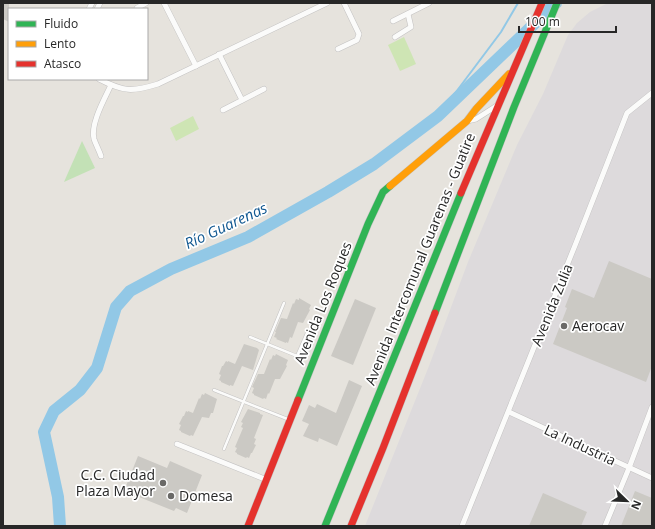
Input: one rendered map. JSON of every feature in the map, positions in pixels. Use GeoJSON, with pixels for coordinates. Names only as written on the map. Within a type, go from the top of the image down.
{"type":"FeatureCollection","features":[{"type":"Feature","properties":{"kind":"main road","name":"Avenida Intercomunal Guarenas - Guatire"},"geometry":{"type":"LineString","coordinates":[[325,526],[498,105],[542,3]]}},
{"type":"Feature","properties":{"kind":"main road"},"geometry":{"type":"LineString","coordinates":[[351,526],[393,423],[460,246],[557,3]]}},
{"type":"Feature","properties":{"kind":"main road","name":"Avenida Los Roques"},"geometry":{"type":"LineString","coordinates":[[248,526],[368,224],[383,192],[467,121],[483,100],[513,70]]}},
{"type":"Feature","properties":{"kind":"street"},"geometry":{"type":"LineString","coordinates":[[137,8],[146,3]]}},
{"type":"Feature","properties":{"kind":"street"},"geometry":{"type":"LineString","coordinates":[[164,3],[196,66]]}},
{"type":"Feature","properties":{"kind":"street"},"geometry":{"type":"LineString","coordinates":[[101,80],[122,89],[134,90],[158,84],[327,3]]}},
{"type":"Feature","properties":{"kind":"street"},"geometry":{"type":"LineString","coordinates":[[338,49],[357,40],[358,38],[358,34],[344,3]]}},
{"type":"Feature","properties":{"kind":"street"},"geometry":{"type":"LineString","coordinates":[[392,21],[429,3]]}},
{"type":"Feature","properties":{"kind":"street"},"geometry":{"type":"LineString","coordinates":[[395,37],[411,27],[412,24],[408,14]]}},
{"type":"Feature","properties":{"kind":"street"},"geometry":{"type":"LineString","coordinates":[[219,54],[242,100]]}},
{"type":"Feature","properties":{"kind":"street"},"geometry":{"type":"LineString","coordinates":[[101,156],[93,132],[100,107],[111,85]]}},
{"type":"Feature","properties":{"kind":"street"},"geometry":{"type":"LineString","coordinates":[[223,110],[264,90]]}},
{"type":"Feature","properties":{"kind":"street","name":"Avenida Zulia"},"geometry":{"type":"LineString","coordinates":[[462,526],[509,412],[627,113],[652,92]]}},
{"type":"Feature","properties":{"kind":"street","name":"Avenida Los Roques"},"geometry":{"type":"LineString","coordinates":[[467,121],[476,119],[498,105]]}},
{"type":"Feature","properties":{"kind":"street"},"geometry":{"type":"LineString","coordinates":[[605,526],[652,407]]}},
{"type":"Feature","properties":{"kind":"street","name":"La Industria"},"geometry":{"type":"LineString","coordinates":[[509,412],[652,478]]}},
{"type":"Feature","properties":{"kind":"street"},"geometry":{"type":"LineString","coordinates":[[177,444],[267,480]]}},
{"type":"Feature","properties":{"kind":"lane"},"geometry":{"type":"LineString","coordinates":[[224,449],[284,302]]}},
{"type":"Feature","properties":{"kind":"lane"},"geometry":{"type":"LineString","coordinates":[[250,337],[297,356],[307,333]]}},
{"type":"Feature","properties":{"kind":"lane"},"geometry":{"type":"LineString","coordinates":[[214,390],[290,420]]}},
{"type":"Feature","properties":{"kind":"shaded area"},"geometry":{"type":"Polygon","coordinates":[[[608,3],[652,3],[652,526],[365,526],[429,366],[468,262],[517,145],[543,94],[568,35],[577,23],[590,12],[608,3]]]}},
{"type":"Feature","properties":{"kind":"green space"},"geometry":{"type":"Polygon","coordinates":[[[404,37],[416,64],[400,71],[388,45],[404,37]]]}},
{"type":"Feature","properties":{"kind":"green space"},"geometry":{"type":"Polygon","coordinates":[[[193,116],[199,129],[176,141],[170,128],[193,116]]]}},
{"type":"Feature","properties":{"kind":"green space"},"geometry":{"type":"Polygon","coordinates":[[[82,141],[95,168],[64,182],[82,141]]]}},
{"type":"Feature","properties":{"kind":"building"},"geometry":{"type":"Polygon","coordinates":[[[3,3],[9,3],[8,22],[3,19],[3,3]]]}},
{"type":"Feature","properties":{"kind":"building"},"geometry":{"type":"Polygon","coordinates":[[[609,261],[652,279],[652,366],[646,382],[553,344],[567,308],[565,307],[572,289],[594,298],[609,261]]]}},
{"type":"Feature","properties":{"kind":"building"},"geometry":{"type":"Polygon","coordinates":[[[299,298],[311,305],[303,323],[298,322],[292,338],[290,337],[288,343],[276,339],[277,338],[274,337],[275,332],[281,318],[287,319],[293,303],[294,304],[296,299],[299,300],[299,298]]]}},
{"type":"Feature","properties":{"kind":"building"},"geometry":{"type":"Polygon","coordinates":[[[355,299],[376,308],[353,365],[331,356],[355,299]]]}},
{"type":"Feature","properties":{"kind":"building"},"geometry":{"type":"Polygon","coordinates":[[[244,344],[259,350],[253,370],[242,366],[233,386],[221,382],[219,380],[221,375],[219,374],[222,366],[226,361],[235,364],[244,344]]]}},
{"type":"Feature","properties":{"kind":"building"},"geometry":{"type":"Polygon","coordinates":[[[276,354],[288,360],[287,366],[280,379],[275,379],[266,399],[263,399],[252,393],[254,388],[252,387],[258,374],[264,374],[270,359],[271,360],[273,355],[275,356],[276,354]]]}},
{"type":"Feature","properties":{"kind":"building"},"geometry":{"type":"Polygon","coordinates":[[[349,380],[362,386],[337,446],[319,438],[318,442],[303,436],[309,424],[302,421],[309,405],[315,408],[317,404],[336,413],[349,380]]]}},
{"type":"Feature","properties":{"kind":"building"},"geometry":{"type":"Polygon","coordinates":[[[205,393],[217,399],[213,413],[211,413],[209,418],[202,417],[193,436],[181,432],[179,430],[181,425],[179,424],[186,411],[193,413],[199,398],[200,399],[202,394],[204,395],[205,393]]]}},
{"type":"Feature","properties":{"kind":"building"},"geometry":{"type":"Polygon","coordinates":[[[248,409],[263,415],[254,438],[256,439],[254,444],[256,445],[249,458],[246,458],[235,452],[237,448],[235,447],[243,428],[241,427],[243,423],[241,422],[248,409]]]}},
{"type":"Feature","properties":{"kind":"building","name":"C.C. Ciudad Plaza Mayor"},"geometry":{"type":"Polygon","coordinates":[[[138,456],[167,468],[170,461],[202,475],[187,513],[176,508],[174,511],[124,491],[138,456]]]}},
{"type":"Feature","properties":{"kind":"building"},"geometry":{"type":"Polygon","coordinates":[[[635,491],[652,498],[652,526],[621,526],[635,491]]]}},
{"type":"Feature","properties":{"kind":"building"},"geometry":{"type":"Polygon","coordinates":[[[543,493],[587,512],[581,526],[529,526],[543,493]]]}},
{"type":"Feature","properties":{"kind":"waterway"},"geometry":{"type":"LineString","coordinates":[[438,116],[501,32],[518,3]]}},
{"type":"Feature","properties":{"kind":"waterway","name":"Río Guarenas"},"geometry":{"type":"LineString","coordinates":[[60,526],[58,497],[44,432],[54,411],[80,390],[97,368],[116,307],[130,291],[171,269],[248,237],[374,164],[438,116],[556,3]]}},
{"type":"Feature","properties":{"kind":"traffic: fast"},"geometry":{"type":"LineString","coordinates":[[435,313],[514,107],[557,3]]}},
{"type":"Feature","properties":{"kind":"traffic: fast"},"geometry":{"type":"LineString","coordinates":[[298,400],[368,224],[383,192],[390,186]]}},
{"type":"Feature","properties":{"kind":"traffic: fast"},"geometry":{"type":"LineString","coordinates":[[325,526],[461,193]]}},
{"type":"Feature","properties":{"kind":"traffic: slow"},"geometry":{"type":"LineString","coordinates":[[390,186],[467,121],[476,109],[509,74]]}},
{"type":"Feature","properties":{"kind":"traffic: jam"},"geometry":{"type":"LineString","coordinates":[[461,193],[542,3]]}},
{"type":"Feature","properties":{"kind":"traffic: jam"},"geometry":{"type":"LineString","coordinates":[[351,526],[435,313]]}},
{"type":"Feature","properties":{"kind":"traffic: jam"},"geometry":{"type":"LineString","coordinates":[[248,526],[298,400]]}},
{"type":"Feature","properties":{"kind":"place","name":"Aerocav"},"geometry":{"type":"Point","coordinates":[564,326]}},
{"type":"Feature","properties":{"kind":"place","name":"C.C. Ciudad Plaza Mayor"},"geometry":{"type":"Point","coordinates":[163,483]}},
{"type":"Feature","properties":{"kind":"place","name":"Domesa"},"geometry":{"type":"Point","coordinates":[171,496]}}]}
